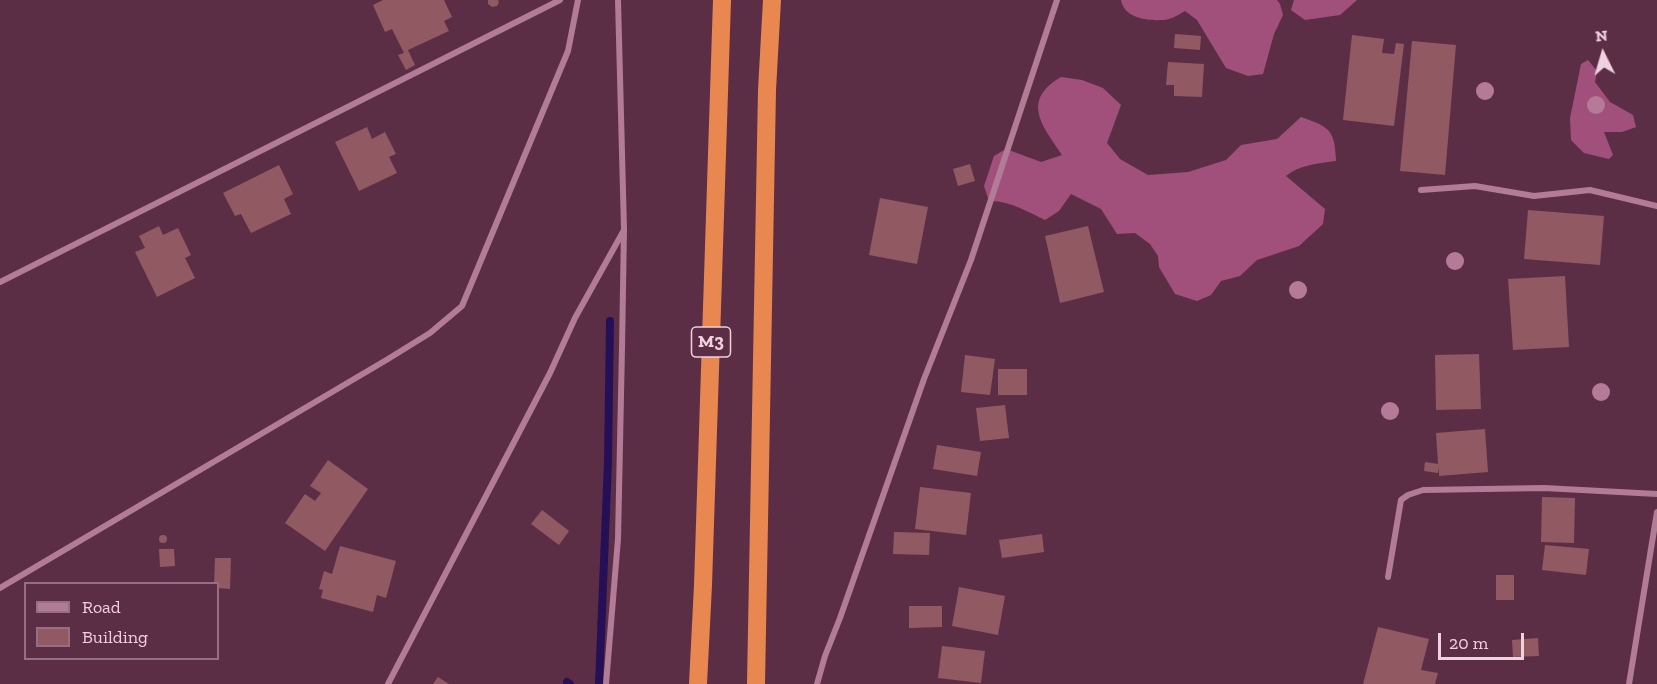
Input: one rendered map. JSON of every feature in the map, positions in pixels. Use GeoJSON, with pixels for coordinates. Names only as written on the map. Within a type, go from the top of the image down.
{"type":"FeatureCollection","features":[{"type":"Feature","properties":{"kind":"highway","name":"M3"},"geometry":{"type":"LineString","coordinates":[[698,684],[704,585],[722,0]]}},
{"type":"Feature","properties":{"kind":"highway"},"geometry":{"type":"LineString","coordinates":[[756,684],[767,90],[772,0]]}},
{"type":"Feature","properties":{"kind":"street"},"geometry":{"type":"LineString","coordinates":[[0,282],[560,0]]}},
{"type":"Feature","properties":{"kind":"street"},"geometry":{"type":"LineString","coordinates":[[0,588],[388,359],[430,333],[462,306],[568,51],[578,0]]}},
{"type":"Feature","properties":{"kind":"street"},"geometry":{"type":"LineString","coordinates":[[606,684],[618,539],[624,229],[618,0]]}},
{"type":"Feature","properties":{"kind":"street"},"geometry":{"type":"LineString","coordinates":[[817,684],[924,379],[971,260],[1057,0]]}},
{"type":"Feature","properties":{"kind":"street"},"geometry":{"type":"LineString","coordinates":[[1421,190],[1475,186],[1534,196],[1590,190],[1657,207]]}},
{"type":"Feature","properties":{"kind":"street"},"geometry":{"type":"LineString","coordinates":[[388,684],[550,374],[575,318],[624,229]]}},
{"type":"Feature","properties":{"kind":"street"},"geometry":{"type":"LineString","coordinates":[[1388,577],[1401,500],[1424,490],[1544,488],[1657,494]]}},
{"type":"Feature","properties":{"kind":"street"},"geometry":{"type":"LineString","coordinates":[[1629,684],[1657,512]]}},
{"type":"Feature","properties":{"kind":"shaded area"},"geometry":{"type":"Polygon","coordinates":[[[1121,0],[1277,0],[1283,15],[1274,34],[1263,74],[1248,76],[1226,68],[1197,20],[1185,11],[1166,20],[1143,19],[1131,15],[1121,0]]]}},
{"type":"Feature","properties":{"kind":"shaded area"},"geometry":{"type":"Polygon","coordinates":[[[1294,0],[1357,0],[1340,15],[1305,20],[1291,10],[1294,0]]]}},
{"type":"Feature","properties":{"kind":"shaded area"},"geometry":{"type":"Polygon","coordinates":[[[1588,60],[1597,71],[1595,82],[1610,102],[1633,115],[1636,127],[1622,132],[1604,132],[1613,155],[1609,159],[1584,153],[1571,140],[1570,118],[1581,64],[1588,60]]]}},
{"type":"Feature","properties":{"kind":"shaded area"},"geometry":{"type":"Polygon","coordinates":[[[1061,77],[1082,80],[1103,88],[1121,105],[1107,143],[1120,159],[1148,175],[1188,172],[1226,160],[1241,145],[1277,139],[1301,117],[1324,127],[1332,136],[1336,161],[1303,167],[1286,176],[1325,209],[1323,224],[1299,246],[1257,260],[1240,276],[1221,281],[1211,295],[1197,301],[1175,294],[1159,267],[1158,256],[1150,244],[1135,233],[1117,234],[1101,209],[1071,194],[1059,211],[1045,220],[1011,204],[989,201],[984,186],[994,156],[1006,149],[1041,162],[1062,155],[1043,124],[1038,105],[1041,95],[1048,86],[1061,77]]]}},
{"type":"Feature","properties":{"kind":"building"},"geometry":{"type":"Polygon","coordinates":[[[383,0],[444,0],[452,17],[444,21],[449,31],[408,50],[415,65],[406,70],[398,55],[404,53],[392,29],[385,32],[373,5],[383,0]]]}},
{"type":"Feature","properties":{"kind":"building"},"geometry":{"type":"Polygon","coordinates":[[[488,0],[499,2],[497,6],[492,7],[488,4],[488,0]]]}},
{"type":"Feature","properties":{"kind":"building"},"geometry":{"type":"Polygon","coordinates":[[[1175,34],[1201,36],[1200,50],[1174,48],[1175,34]]]}},
{"type":"Feature","properties":{"kind":"building"},"geometry":{"type":"Polygon","coordinates":[[[1352,35],[1384,39],[1382,53],[1394,54],[1396,43],[1404,44],[1394,126],[1343,120],[1352,35]]]}},
{"type":"Feature","properties":{"kind":"building"},"geometry":{"type":"Polygon","coordinates":[[[1412,41],[1456,45],[1445,175],[1400,171],[1412,41]]]}},
{"type":"Feature","properties":{"kind":"building"},"geometry":{"type":"Polygon","coordinates":[[[1168,62],[1204,64],[1202,97],[1174,96],[1174,85],[1166,85],[1168,62]]]}},
{"type":"Feature","properties":{"kind":"building"},"geometry":{"type":"Polygon","coordinates":[[[367,127],[372,139],[385,132],[396,154],[389,157],[397,173],[359,191],[335,142],[367,127]]]}},
{"type":"Feature","properties":{"kind":"building"},"geometry":{"type":"Polygon","coordinates":[[[970,164],[975,181],[958,186],[953,169],[970,164]]]}},
{"type":"Feature","properties":{"kind":"building"},"geometry":{"type":"Polygon","coordinates":[[[279,165],[293,194],[284,199],[291,214],[251,233],[241,214],[235,216],[223,193],[279,165]]]}},
{"type":"Feature","properties":{"kind":"building"},"geometry":{"type":"Polygon","coordinates":[[[880,198],[928,207],[917,264],[869,255],[880,198]]]}},
{"type":"Feature","properties":{"kind":"building"},"geometry":{"type":"Polygon","coordinates":[[[1528,210],[1604,216],[1600,265],[1524,259],[1528,210]]]}},
{"type":"Feature","properties":{"kind":"building"},"geometry":{"type":"Polygon","coordinates":[[[159,226],[163,235],[178,228],[191,255],[185,258],[195,278],[157,297],[135,252],[145,248],[139,236],[159,226]]]}},
{"type":"Feature","properties":{"kind":"building"},"geometry":{"type":"Polygon","coordinates":[[[1088,226],[1104,292],[1060,303],[1045,236],[1088,226]]]}},
{"type":"Feature","properties":{"kind":"building"},"geometry":{"type":"Polygon","coordinates":[[[1565,276],[1569,347],[1513,350],[1508,279],[1565,276]]]}},
{"type":"Feature","properties":{"kind":"building"},"geometry":{"type":"Polygon","coordinates":[[[1479,354],[1481,409],[1436,410],[1435,355],[1479,354]]]}},
{"type":"Feature","properties":{"kind":"building"},"geometry":{"type":"Polygon","coordinates":[[[965,355],[995,359],[990,395],[961,392],[965,355]]]}},
{"type":"Feature","properties":{"kind":"building"},"geometry":{"type":"Polygon","coordinates":[[[998,369],[1027,369],[1027,395],[998,395],[998,369]]]}},
{"type":"Feature","properties":{"kind":"building"},"geometry":{"type":"Polygon","coordinates":[[[1005,405],[1009,438],[980,441],[976,408],[1005,405]]]}},
{"type":"Feature","properties":{"kind":"building"},"geometry":{"type":"Polygon","coordinates":[[[1485,429],[1488,472],[1439,476],[1439,467],[1438,473],[1424,471],[1425,462],[1438,464],[1436,433],[1485,429]]]}},
{"type":"Feature","properties":{"kind":"building"},"geometry":{"type":"Polygon","coordinates":[[[937,445],[981,452],[977,476],[933,469],[937,445]]]}},
{"type":"Feature","properties":{"kind":"building"},"geometry":{"type":"Polygon","coordinates":[[[328,460],[368,489],[325,551],[285,523],[305,494],[315,501],[321,493],[310,486],[328,460]]]}},
{"type":"Feature","properties":{"kind":"building"},"geometry":{"type":"Polygon","coordinates":[[[920,487],[971,493],[966,535],[915,529],[920,487]]]}},
{"type":"Feature","properties":{"kind":"building"},"geometry":{"type":"Polygon","coordinates":[[[1542,497],[1575,498],[1574,543],[1541,542],[1542,497]]]}},
{"type":"Feature","properties":{"kind":"building"},"geometry":{"type":"Polygon","coordinates":[[[542,510],[569,531],[559,545],[531,524],[542,510]]]}},
{"type":"Feature","properties":{"kind":"building"},"geometry":{"type":"Polygon","coordinates":[[[894,532],[930,533],[929,555],[893,554],[894,532]]]}},
{"type":"Feature","properties":{"kind":"building"},"geometry":{"type":"Polygon","coordinates":[[[1042,534],[1044,552],[1002,558],[999,540],[1042,534]]]}},
{"type":"Feature","properties":{"kind":"building"},"geometry":{"type":"Polygon","coordinates":[[[163,535],[167,539],[163,543],[159,539],[163,535]]]}},
{"type":"Feature","properties":{"kind":"building"},"geometry":{"type":"Polygon","coordinates":[[[1545,545],[1589,549],[1586,575],[1542,570],[1545,545]]]}},
{"type":"Feature","properties":{"kind":"building"},"geometry":{"type":"Polygon","coordinates":[[[340,546],[396,561],[386,598],[377,595],[373,612],[321,598],[323,590],[319,589],[324,571],[332,574],[340,546]]]}},
{"type":"Feature","properties":{"kind":"building"},"geometry":{"type":"Polygon","coordinates":[[[159,549],[174,549],[175,566],[160,567],[159,549]]]}},
{"type":"Feature","properties":{"kind":"building"},"geometry":{"type":"Polygon","coordinates":[[[215,558],[231,558],[230,589],[219,588],[219,582],[214,582],[215,558]]]}},
{"type":"Feature","properties":{"kind":"building"},"geometry":{"type":"Polygon","coordinates":[[[1496,575],[1514,575],[1514,600],[1496,600],[1496,575]]]}},
{"type":"Feature","properties":{"kind":"building"},"geometry":{"type":"Polygon","coordinates":[[[959,587],[1005,596],[998,635],[952,626],[959,587]]]}},
{"type":"Feature","properties":{"kind":"building"},"geometry":{"type":"Polygon","coordinates":[[[909,606],[942,606],[942,627],[909,628],[909,606]]]}},
{"type":"Feature","properties":{"kind":"building"},"geometry":{"type":"Polygon","coordinates":[[[1378,627],[1429,639],[1421,670],[1438,673],[1435,684],[1363,684],[1378,627]]]}},
{"type":"Feature","properties":{"kind":"building"},"geometry":{"type":"Polygon","coordinates":[[[1538,638],[1539,656],[1513,657],[1512,640],[1538,638]]]}},
{"type":"Feature","properties":{"kind":"building"},"geometry":{"type":"Polygon","coordinates":[[[942,646],[985,651],[981,683],[938,678],[942,646]]]}},
{"type":"Feature","properties":{"kind":"building"},"geometry":{"type":"Polygon","coordinates":[[[438,677],[449,684],[433,684],[438,677]]]}},
{"type":"Feature","properties":{"kind":"waterway"},"geometry":{"type":"LineString","coordinates":[[599,684],[608,462],[610,321]]}}]}
